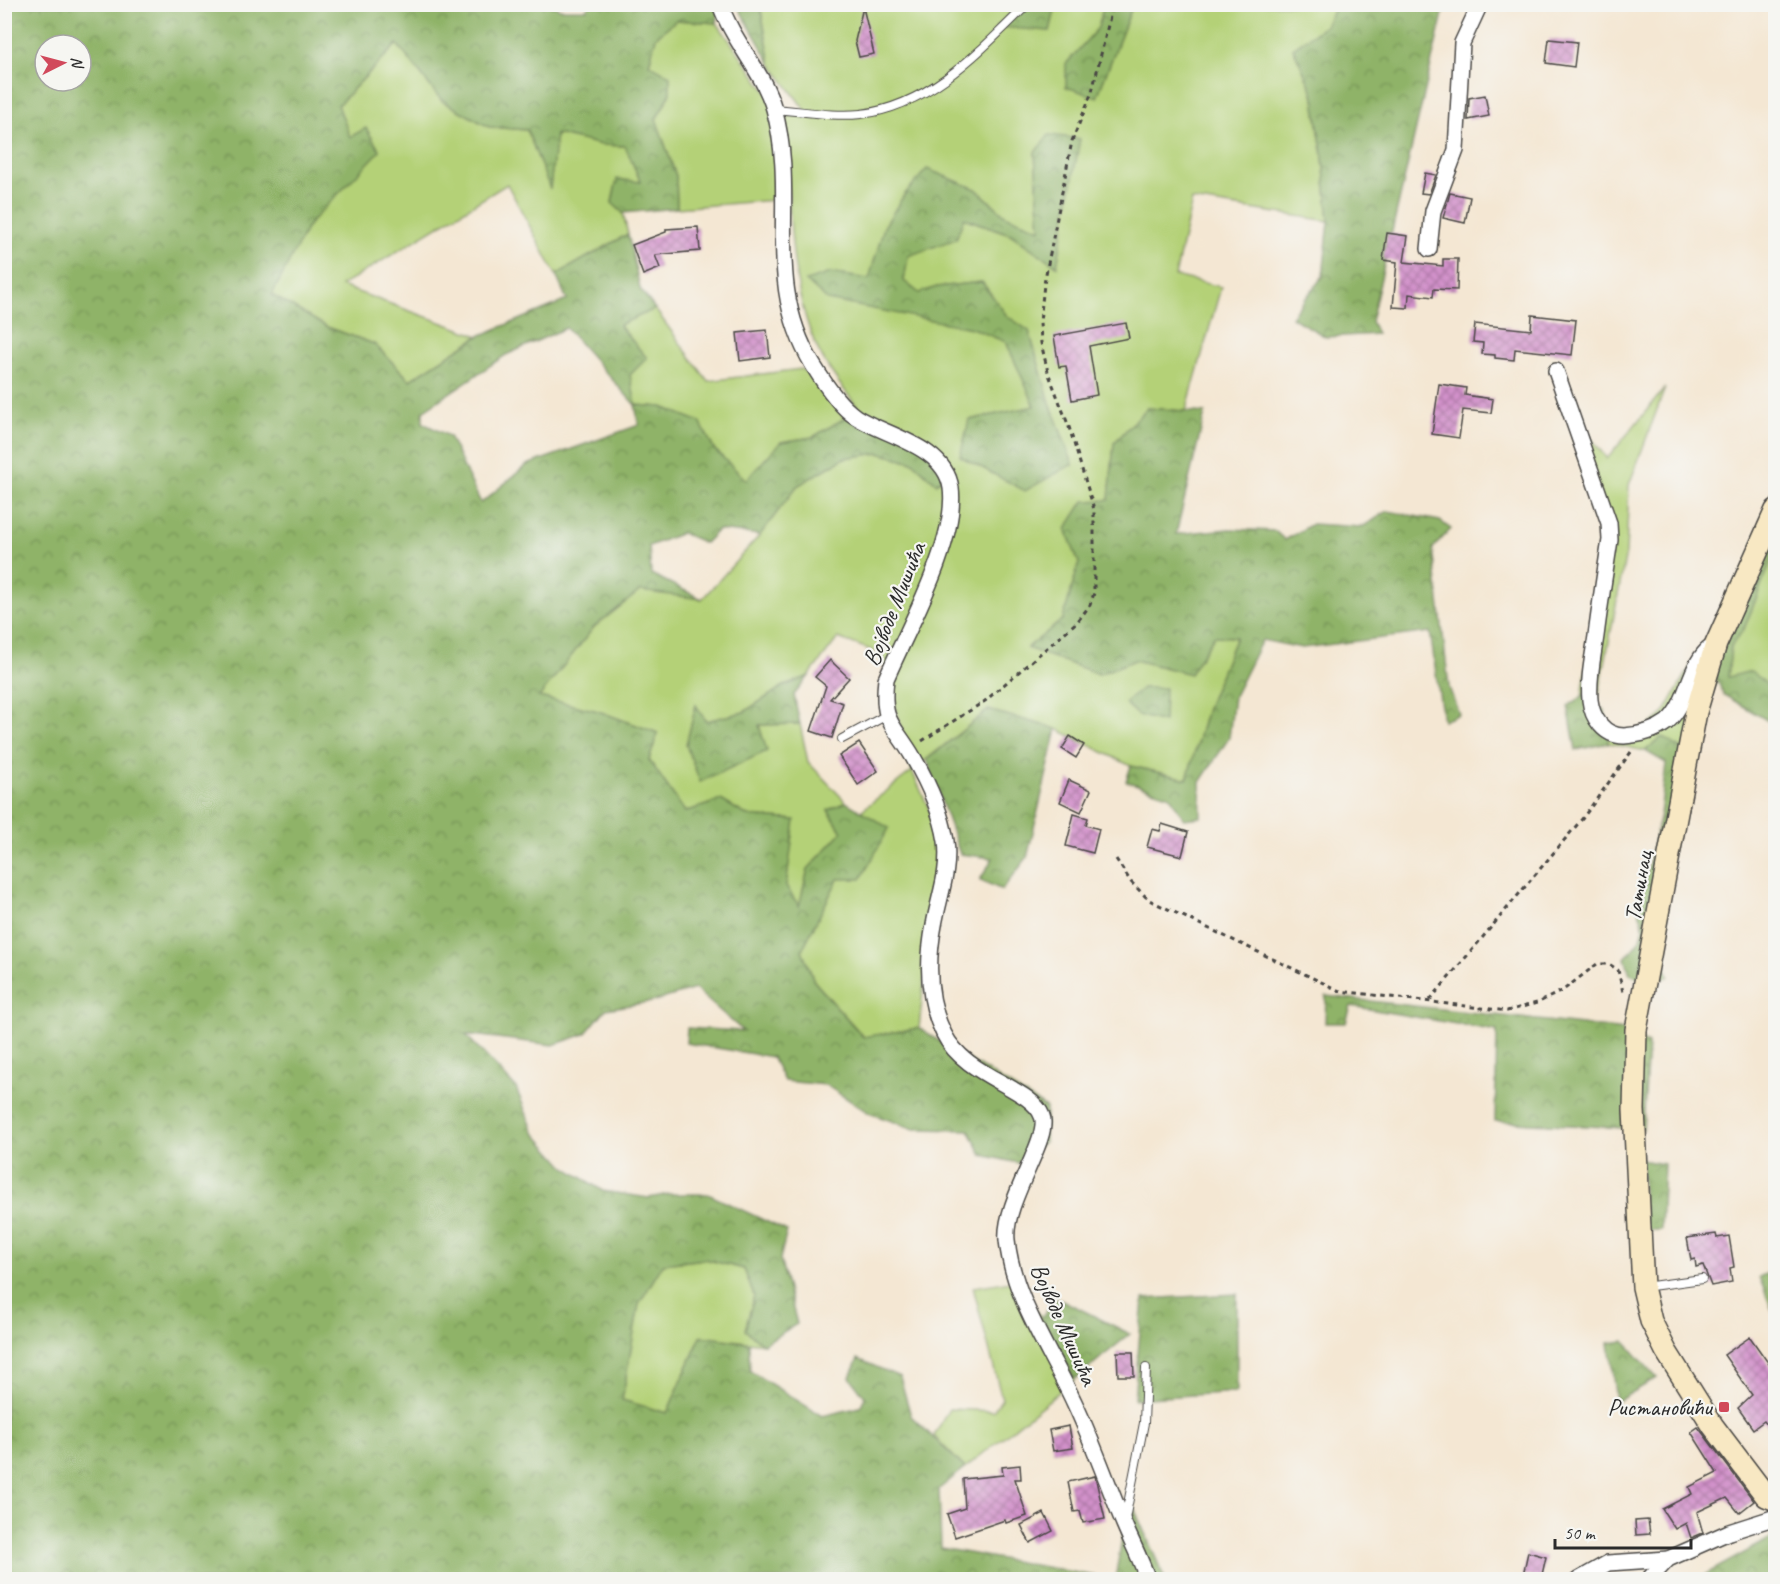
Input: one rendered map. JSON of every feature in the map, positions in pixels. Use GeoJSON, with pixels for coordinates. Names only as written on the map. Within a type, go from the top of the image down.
{"type":"FeatureCollection","features":[{"type":"Feature","properties":{"kind":"street","name":"Војводе Мишића"},"geometry":{"type":"LineString","coordinates":[[720,4],[728,26],[767,91],[774,109],[782,156],[784,195],[782,264],[787,303],[802,346],[824,382],[855,416],[932,457],[947,474],[951,489],[949,524],[939,558],[886,679],[884,699],[892,729],[911,753],[935,799],[946,842],[946,875],[929,958],[929,977],[935,1011],[944,1034],[959,1056],[976,1070],[1021,1095],[1042,1115],[1044,1133],[1027,1167],[1007,1219],[1007,1239],[1012,1266],[1021,1294],[1075,1404],[1148,1580]]}},
{"type":"Feature","properties":{"kind":"street"},"geometry":{"type":"LineString","coordinates":[[1429,249],[1433,211],[1456,150],[1462,43],[1480,4]]}},
{"type":"Feature","properties":{"kind":"street"},"geometry":{"type":"LineString","coordinates":[[1556,371],[1609,523],[1610,540],[1590,677],[1590,702],[1599,725],[1612,735],[1644,733],[1667,722],[1676,712],[1708,649],[1716,644]]}},
{"type":"Feature","properties":{"kind":"street","name":"Татинац"},"geometry":{"type":"LineString","coordinates":[[1776,510],[1716,644],[1696,712],[1636,1030],[1634,1110],[1643,1287],[1651,1321],[1671,1361],[1713,1426],[1766,1496],[1776,1500]]}},
{"type":"Feature","properties":{"kind":"street"},"geometry":{"type":"LineString","coordinates":[[1578,1580],[1608,1563],[1668,1559],[1729,1532],[1776,1517]]}},
{"type":"Feature","properties":{"kind":"street"},"geometry":{"type":"LineString","coordinates":[[1648,1580],[1668,1559]]}},
{"type":"Feature","properties":{"kind":"lane"},"geometry":{"type":"LineString","coordinates":[[774,109],[844,115],[864,114],[923,95],[959,67],[1028,4]]}},
{"type":"Feature","properties":{"kind":"lane"},"geometry":{"type":"LineString","coordinates":[[842,739],[887,715]]}},
{"type":"Feature","properties":{"kind":"lane"},"geometry":{"type":"LineString","coordinates":[[1643,1287],[1702,1279]]}},
{"type":"Feature","properties":{"kind":"lane"},"geometry":{"type":"LineString","coordinates":[[1124,1524],[1144,1423],[1146,1368]]}},
{"type":"Feature","properties":{"kind":"path"},"geometry":{"type":"LineString","coordinates":[[911,753],[924,738],[985,701],[1078,621],[1090,605],[1094,593],[1094,509],[1070,427],[1048,372],[1041,344],[1040,322],[1044,284],[1072,141],[1092,92],[1113,4]]}},
{"type":"Feature","properties":{"kind":"path"},"geometry":{"type":"LineString","coordinates":[[1430,1000],[1582,819],[1644,733]]}},
{"type":"Feature","properties":{"kind":"path"},"geometry":{"type":"LineString","coordinates":[[1116,859],[1131,882],[1149,900],[1340,991],[1430,1000],[1481,1010],[1508,1011],[1538,1003],[1562,991],[1597,964],[1609,964],[1618,970],[1623,994]]}},
{"type":"Feature","properties":{"kind":"green space"},"geometry":{"type":"Polygon","coordinates":[[[550,4],[560,9],[587,9],[589,4],[720,5],[717,23],[676,20],[656,37],[649,64],[670,76],[670,95],[656,119],[676,176],[677,208],[623,213],[612,203],[617,179],[641,182],[625,146],[602,145],[556,134],[550,189],[527,130],[489,127],[442,101],[397,44],[338,105],[350,137],[366,128],[380,151],[309,224],[272,295],[327,327],[374,344],[410,380],[479,336],[567,300],[556,275],[628,234],[640,289],[655,309],[619,325],[647,358],[630,375],[636,405],[662,407],[700,422],[714,449],[746,480],[781,442],[813,437],[860,409],[927,441],[955,471],[936,483],[913,462],[879,453],[844,458],[797,486],[760,535],[718,530],[705,543],[682,533],[649,546],[651,574],[702,599],[640,591],[594,627],[539,697],[598,711],[658,733],[649,760],[685,812],[721,800],[748,816],[795,820],[786,886],[799,906],[808,869],[842,832],[828,810],[846,802],[889,828],[861,879],[838,879],[802,950],[814,981],[863,1037],[919,1028],[1046,1108],[1045,1141],[1018,1163],[982,1155],[969,1130],[914,1129],[869,1113],[826,1085],[784,1081],[772,1057],[686,1043],[687,1028],[743,1031],[695,989],[655,1001],[606,1009],[585,1034],[553,1045],[465,1034],[516,1088],[534,1132],[565,1167],[603,1191],[649,1198],[669,1194],[708,1194],[787,1231],[780,1259],[797,1324],[763,1344],[745,1330],[754,1296],[744,1269],[705,1259],[663,1264],[639,1304],[622,1400],[667,1413],[701,1336],[749,1343],[750,1371],[822,1416],[860,1407],[865,1397],[850,1377],[858,1359],[900,1377],[911,1416],[965,1468],[939,1489],[941,1548],[1111,1579],[5,1580],[5,5],[550,4]],[[566,328],[506,355],[423,411],[423,423],[449,436],[481,503],[527,465],[639,425],[635,405],[566,328]]]}},
{"type":"Feature","properties":{"kind":"green space"},"geometry":{"type":"Polygon","coordinates":[[[1104,4],[1140,5],[1132,7],[1097,97],[1066,87],[1066,64],[1098,28],[1104,4]]]}},
{"type":"Feature","properties":{"kind":"green space"},"geometry":{"type":"Polygon","coordinates":[[[1140,4],[1336,5],[1325,26],[1293,48],[1313,92],[1323,158],[1329,221],[1192,200],[1175,276],[1221,287],[1186,411],[1147,408],[1114,443],[1109,501],[1066,529],[1079,563],[1063,620],[1027,648],[1099,674],[1135,660],[1190,674],[1214,636],[1236,637],[1208,705],[1187,779],[1131,766],[1057,729],[988,710],[912,771],[882,654],[838,638],[809,676],[782,687],[744,712],[706,721],[696,706],[686,745],[759,725],[800,724],[808,762],[846,802],[828,810],[842,832],[808,869],[799,907],[786,886],[794,820],[748,816],[721,800],[685,812],[649,760],[658,733],[598,711],[539,697],[594,627],[641,590],[702,599],[760,535],[797,486],[844,458],[879,453],[913,462],[936,483],[927,441],[860,409],[813,437],[781,442],[746,480],[714,449],[700,422],[662,407],[635,405],[619,325],[655,309],[708,381],[801,369],[858,407],[823,359],[802,305],[789,212],[785,122],[774,200],[677,208],[676,176],[656,119],[670,95],[649,65],[656,37],[676,20],[717,23],[785,117],[805,110],[771,64],[760,5],[1022,5],[998,26],[1050,31],[1056,5],[1104,5],[1098,28],[1066,64],[1097,97],[1132,7],[1140,4]],[[1035,152],[1040,230],[1005,215],[976,189],[869,280],[830,273],[907,314],[972,328],[1006,342],[1035,406],[969,420],[1073,465],[1050,403],[1029,331],[1007,316],[982,282],[937,287],[919,293],[904,281],[908,255],[956,239],[963,218],[1010,234],[1057,266],[1035,152]]]}},
{"type":"Feature","properties":{"kind":"green space"},"geometry":{"type":"Polygon","coordinates":[[[737,5],[760,5],[771,64],[737,5]]]}},
{"type":"Feature","properties":{"kind":"green space"},"geometry":{"type":"Polygon","coordinates":[[[1022,5],[1056,5],[1050,31],[997,27],[1022,5]]]}},
{"type":"Feature","properties":{"kind":"green space"},"geometry":{"type":"Polygon","coordinates":[[[1336,5],[1445,5],[1371,321],[1377,334],[1326,337],[1291,317],[1323,276],[1329,221],[1323,158],[1313,92],[1293,48],[1325,26],[1336,5]]]}},
{"type":"Feature","properties":{"kind":"green space"},"geometry":{"type":"Polygon","coordinates":[[[397,44],[442,101],[489,127],[527,130],[550,187],[556,134],[602,145],[625,146],[641,183],[617,180],[612,202],[623,213],[628,234],[556,275],[507,184],[341,286],[479,336],[410,380],[374,344],[327,327],[271,295],[309,224],[379,151],[350,138],[338,105],[397,44]]]}},
{"type":"Feature","properties":{"kind":"green space"},"geometry":{"type":"Polygon","coordinates":[[[1049,135],[1080,139],[1057,266],[1010,234],[964,218],[956,239],[908,256],[904,281],[919,293],[937,287],[982,282],[1007,316],[1029,331],[1050,403],[1073,464],[1025,491],[960,456],[969,420],[1035,406],[1006,342],[972,328],[827,300],[806,281],[830,273],[869,279],[884,227],[904,195],[927,169],[976,189],[1005,215],[1040,229],[1035,152],[1049,135]]]}},
{"type":"Feature","properties":{"kind":"green space"},"geometry":{"type":"Polygon","coordinates":[[[1665,388],[1629,485],[1626,553],[1597,704],[1587,695],[1582,697],[1606,538],[1566,405],[1607,459],[1665,388]]]}},
{"type":"Feature","properties":{"kind":"green space"},"geometry":{"type":"Polygon","coordinates":[[[1147,408],[1205,413],[1176,534],[1229,529],[1275,531],[1285,540],[1312,524],[1362,527],[1388,511],[1440,521],[1451,529],[1433,548],[1449,687],[1459,714],[1443,721],[1430,632],[1302,648],[1262,640],[1234,696],[1229,738],[1200,782],[1201,817],[1184,819],[1170,796],[1126,781],[1131,766],[1187,779],[1208,705],[1236,637],[1214,636],[1190,674],[1135,660],[1099,674],[1027,648],[1063,619],[1079,563],[1066,529],[1084,501],[1109,500],[1114,443],[1147,408]]]}},
{"type":"Feature","properties":{"kind":"green space"},"geometry":{"type":"Polygon","coordinates":[[[1775,512],[1775,551],[1744,629],[1731,646],[1728,677],[1751,671],[1770,688],[1775,699],[1775,725],[1724,695],[1717,680],[1710,632],[1775,512]]]}},
{"type":"Feature","properties":{"kind":"green space"},"geometry":{"type":"Polygon","coordinates":[[[1775,551],[1775,693],[1772,688],[1728,677],[1731,646],[1744,629],[1775,551]]]}},
{"type":"Feature","properties":{"kind":"green space"},"geometry":{"type":"Polygon","coordinates":[[[1710,632],[1717,680],[1685,751],[1662,737],[1645,751],[1608,743],[1607,732],[1645,729],[1664,713],[1710,632]]]}},
{"type":"Feature","properties":{"kind":"green space"},"geometry":{"type":"Polygon","coordinates":[[[809,676],[794,695],[800,724],[759,725],[767,751],[700,782],[686,745],[696,705],[706,721],[744,712],[782,687],[809,676]]]}},
{"type":"Feature","properties":{"kind":"green space"},"geometry":{"type":"Polygon","coordinates":[[[1142,688],[1165,688],[1164,722],[1137,715],[1125,703],[1142,688]]]}},
{"type":"Feature","properties":{"kind":"green space"},"geometry":{"type":"Polygon","coordinates":[[[1586,694],[1605,711],[1608,743],[1576,750],[1568,706],[1586,694]]]}},
{"type":"Feature","properties":{"kind":"green space"},"geometry":{"type":"Polygon","coordinates":[[[988,710],[1057,729],[1027,858],[1002,890],[980,880],[993,858],[960,854],[927,760],[988,710]]]}},
{"type":"Feature","properties":{"kind":"green space"},"geometry":{"type":"Polygon","coordinates":[[[1662,737],[1685,751],[1658,948],[1669,976],[1652,984],[1630,974],[1625,958],[1642,936],[1643,924],[1638,909],[1660,815],[1666,763],[1645,751],[1662,737]]]}},
{"type":"Feature","properties":{"kind":"green space"},"geometry":{"type":"Polygon","coordinates":[[[912,771],[930,811],[937,861],[919,1028],[864,1037],[814,981],[802,950],[838,879],[888,829],[861,811],[912,771]]]}},
{"type":"Feature","properties":{"kind":"green space"},"geometry":{"type":"Polygon","coordinates":[[[1326,996],[1626,1030],[1648,1044],[1643,1129],[1495,1121],[1497,1031],[1351,1006],[1346,1023],[1325,1023],[1326,996]]]}},
{"type":"Feature","properties":{"kind":"green space"},"geometry":{"type":"Polygon","coordinates":[[[1641,1160],[1664,1164],[1661,1230],[1645,1230],[1641,1160]]]}},
{"type":"Feature","properties":{"kind":"green space"},"geometry":{"type":"Polygon","coordinates":[[[705,1259],[744,1269],[754,1296],[746,1330],[763,1344],[701,1336],[667,1413],[622,1400],[639,1303],[663,1264],[705,1259]]]}},
{"type":"Feature","properties":{"kind":"green space"},"geometry":{"type":"Polygon","coordinates":[[[1775,1270],[1775,1317],[1759,1277],[1775,1270]]]}},
{"type":"Feature","properties":{"kind":"green space"},"geometry":{"type":"Polygon","coordinates":[[[1011,1281],[1041,1317],[1075,1379],[965,1468],[934,1436],[949,1409],[993,1411],[1002,1399],[973,1287],[1011,1281]]]}},
{"type":"Feature","properties":{"kind":"green space"},"geometry":{"type":"Polygon","coordinates":[[[1237,1294],[1237,1392],[1134,1399],[1143,1299],[1237,1294]]]}},
{"type":"Feature","properties":{"kind":"green space"},"geometry":{"type":"Polygon","coordinates":[[[1058,1298],[1130,1334],[1075,1379],[1041,1317],[1058,1298]]]}},
{"type":"Feature","properties":{"kind":"green space"},"geometry":{"type":"Polygon","coordinates":[[[1624,1341],[1657,1378],[1616,1402],[1609,1343],[1624,1341]]]}},
{"type":"Feature","properties":{"kind":"green space"},"geometry":{"type":"Polygon","coordinates":[[[1129,1497],[1165,1579],[1115,1579],[1129,1497]]]}},
{"type":"Feature","properties":{"kind":"green space"},"geometry":{"type":"Polygon","coordinates":[[[1775,1536],[1775,1579],[1700,1579],[1704,1575],[1775,1536]]]}},
{"type":"Feature","properties":{"kind":"water"},"geometry":{"type":"Polygon","coordinates":[[[934,5],[965,5],[965,10],[936,15],[934,5]]]}},
{"type":"Feature","properties":{"kind":"building"},"geometry":{"type":"Polygon","coordinates":[[[863,7],[874,54],[859,57],[855,41],[863,7]]]}},
{"type":"Feature","properties":{"kind":"building"},"geometry":{"type":"Polygon","coordinates":[[[1549,39],[1577,42],[1574,67],[1546,63],[1549,39]]]}},
{"type":"Feature","properties":{"kind":"building"},"geometry":{"type":"Polygon","coordinates":[[[1485,95],[1489,116],[1468,120],[1469,98],[1485,95]]]}},
{"type":"Feature","properties":{"kind":"building"},"geometry":{"type":"Polygon","coordinates":[[[1425,173],[1436,175],[1429,194],[1421,193],[1425,173]]]}},
{"type":"Feature","properties":{"kind":"building"},"geometry":{"type":"Polygon","coordinates":[[[1450,193],[1470,197],[1465,223],[1443,218],[1450,193]]]}},
{"type":"Feature","properties":{"kind":"building"},"geometry":{"type":"Polygon","coordinates":[[[698,227],[700,251],[655,255],[660,268],[643,275],[632,245],[666,232],[666,229],[698,227]]]}},
{"type":"Feature","properties":{"kind":"building"},"geometry":{"type":"Polygon","coordinates":[[[1387,233],[1408,236],[1404,262],[1443,266],[1443,259],[1458,259],[1457,290],[1434,289],[1433,297],[1409,294],[1408,308],[1393,307],[1397,262],[1383,260],[1387,233]]]}},
{"type":"Feature","properties":{"kind":"building"},"geometry":{"type":"Polygon","coordinates":[[[1532,315],[1576,320],[1572,355],[1515,349],[1514,360],[1495,358],[1495,355],[1482,354],[1483,343],[1473,342],[1475,324],[1531,330],[1532,315]]]}},
{"type":"Feature","properties":{"kind":"building"},"geometry":{"type":"Polygon","coordinates":[[[1126,323],[1129,338],[1089,346],[1097,395],[1072,400],[1066,366],[1059,367],[1054,336],[1126,323]]]}},
{"type":"Feature","properties":{"kind":"building"},"geometry":{"type":"Polygon","coordinates":[[[767,330],[770,357],[740,361],[737,333],[767,330]]]}},
{"type":"Feature","properties":{"kind":"building"},"geometry":{"type":"Polygon","coordinates":[[[1439,384],[1466,388],[1465,395],[1493,399],[1491,413],[1463,410],[1459,438],[1432,434],[1439,384]]]}},
{"type":"Feature","properties":{"kind":"building"},"geometry":{"type":"Polygon","coordinates":[[[830,660],[849,678],[830,699],[843,703],[832,738],[811,731],[826,686],[815,677],[830,660]]]}},
{"type":"Feature","properties":{"kind":"building"},"geometry":{"type":"Polygon","coordinates":[[[1070,736],[1084,745],[1076,758],[1062,749],[1070,736]]]}},
{"type":"Feature","properties":{"kind":"building"},"geometry":{"type":"Polygon","coordinates":[[[859,743],[878,771],[858,785],[839,756],[859,743]]]}},
{"type":"Feature","properties":{"kind":"building"},"geometry":{"type":"Polygon","coordinates":[[[1069,780],[1091,790],[1081,812],[1060,802],[1069,780]]]}},
{"type":"Feature","properties":{"kind":"building"},"geometry":{"type":"Polygon","coordinates":[[[1074,814],[1088,818],[1086,825],[1099,829],[1093,853],[1066,846],[1074,814]]]}},
{"type":"Feature","properties":{"kind":"building"},"geometry":{"type":"Polygon","coordinates":[[[1162,824],[1188,832],[1182,856],[1147,847],[1152,829],[1160,831],[1162,824]]]}},
{"type":"Feature","properties":{"kind":"building"},"geometry":{"type":"Polygon","coordinates":[[[1716,1234],[1717,1238],[1729,1236],[1734,1267],[1730,1268],[1732,1282],[1711,1286],[1703,1265],[1696,1267],[1695,1259],[1691,1260],[1687,1238],[1716,1234]]]}},
{"type":"Feature","properties":{"kind":"building"},"geometry":{"type":"Polygon","coordinates":[[[1750,1337],[1776,1374],[1776,1436],[1764,1421],[1753,1429],[1738,1408],[1752,1395],[1724,1355],[1750,1337]]]}},
{"type":"Feature","properties":{"kind":"building"},"geometry":{"type":"Polygon","coordinates":[[[1117,1352],[1133,1352],[1134,1376],[1118,1376],[1117,1352]]]}},
{"type":"Feature","properties":{"kind":"building"},"geometry":{"type":"Polygon","coordinates":[[[1069,1426],[1073,1448],[1053,1451],[1049,1430],[1069,1426]]]}},
{"type":"Feature","properties":{"kind":"building"},"geometry":{"type":"Polygon","coordinates":[[[1698,1427],[1754,1501],[1739,1513],[1727,1498],[1697,1512],[1703,1533],[1691,1538],[1686,1523],[1675,1529],[1662,1509],[1692,1494],[1689,1487],[1717,1473],[1691,1432],[1698,1427]]]}},
{"type":"Feature","properties":{"kind":"building"},"geometry":{"type":"Polygon","coordinates":[[[1020,1465],[1021,1479],[1015,1479],[1027,1516],[1006,1523],[1005,1520],[955,1537],[947,1514],[965,1508],[963,1479],[1003,1475],[1002,1467],[1020,1465]]]}},
{"type":"Feature","properties":{"kind":"building"},"geometry":{"type":"Polygon","coordinates":[[[1095,1476],[1105,1519],[1083,1523],[1080,1511],[1074,1512],[1068,1482],[1095,1476]]]}},
{"type":"Feature","properties":{"kind":"building"},"geometry":{"type":"Polygon","coordinates":[[[1044,1513],[1053,1531],[1030,1543],[1021,1525],[1044,1513]]]}},
{"type":"Feature","properties":{"kind":"building"},"geometry":{"type":"Polygon","coordinates":[[[1648,1520],[1650,1534],[1636,1535],[1635,1521],[1648,1520]]]}},
{"type":"Feature","properties":{"kind":"building"},"geometry":{"type":"Polygon","coordinates":[[[1528,1552],[1546,1557],[1541,1579],[1523,1575],[1528,1552]]]}},
{"type":"Feature","properties":{"kind":"place","name":"Ристановићи"},"geometry":{"type":"Point","coordinates":[1724,1407]}}]}
